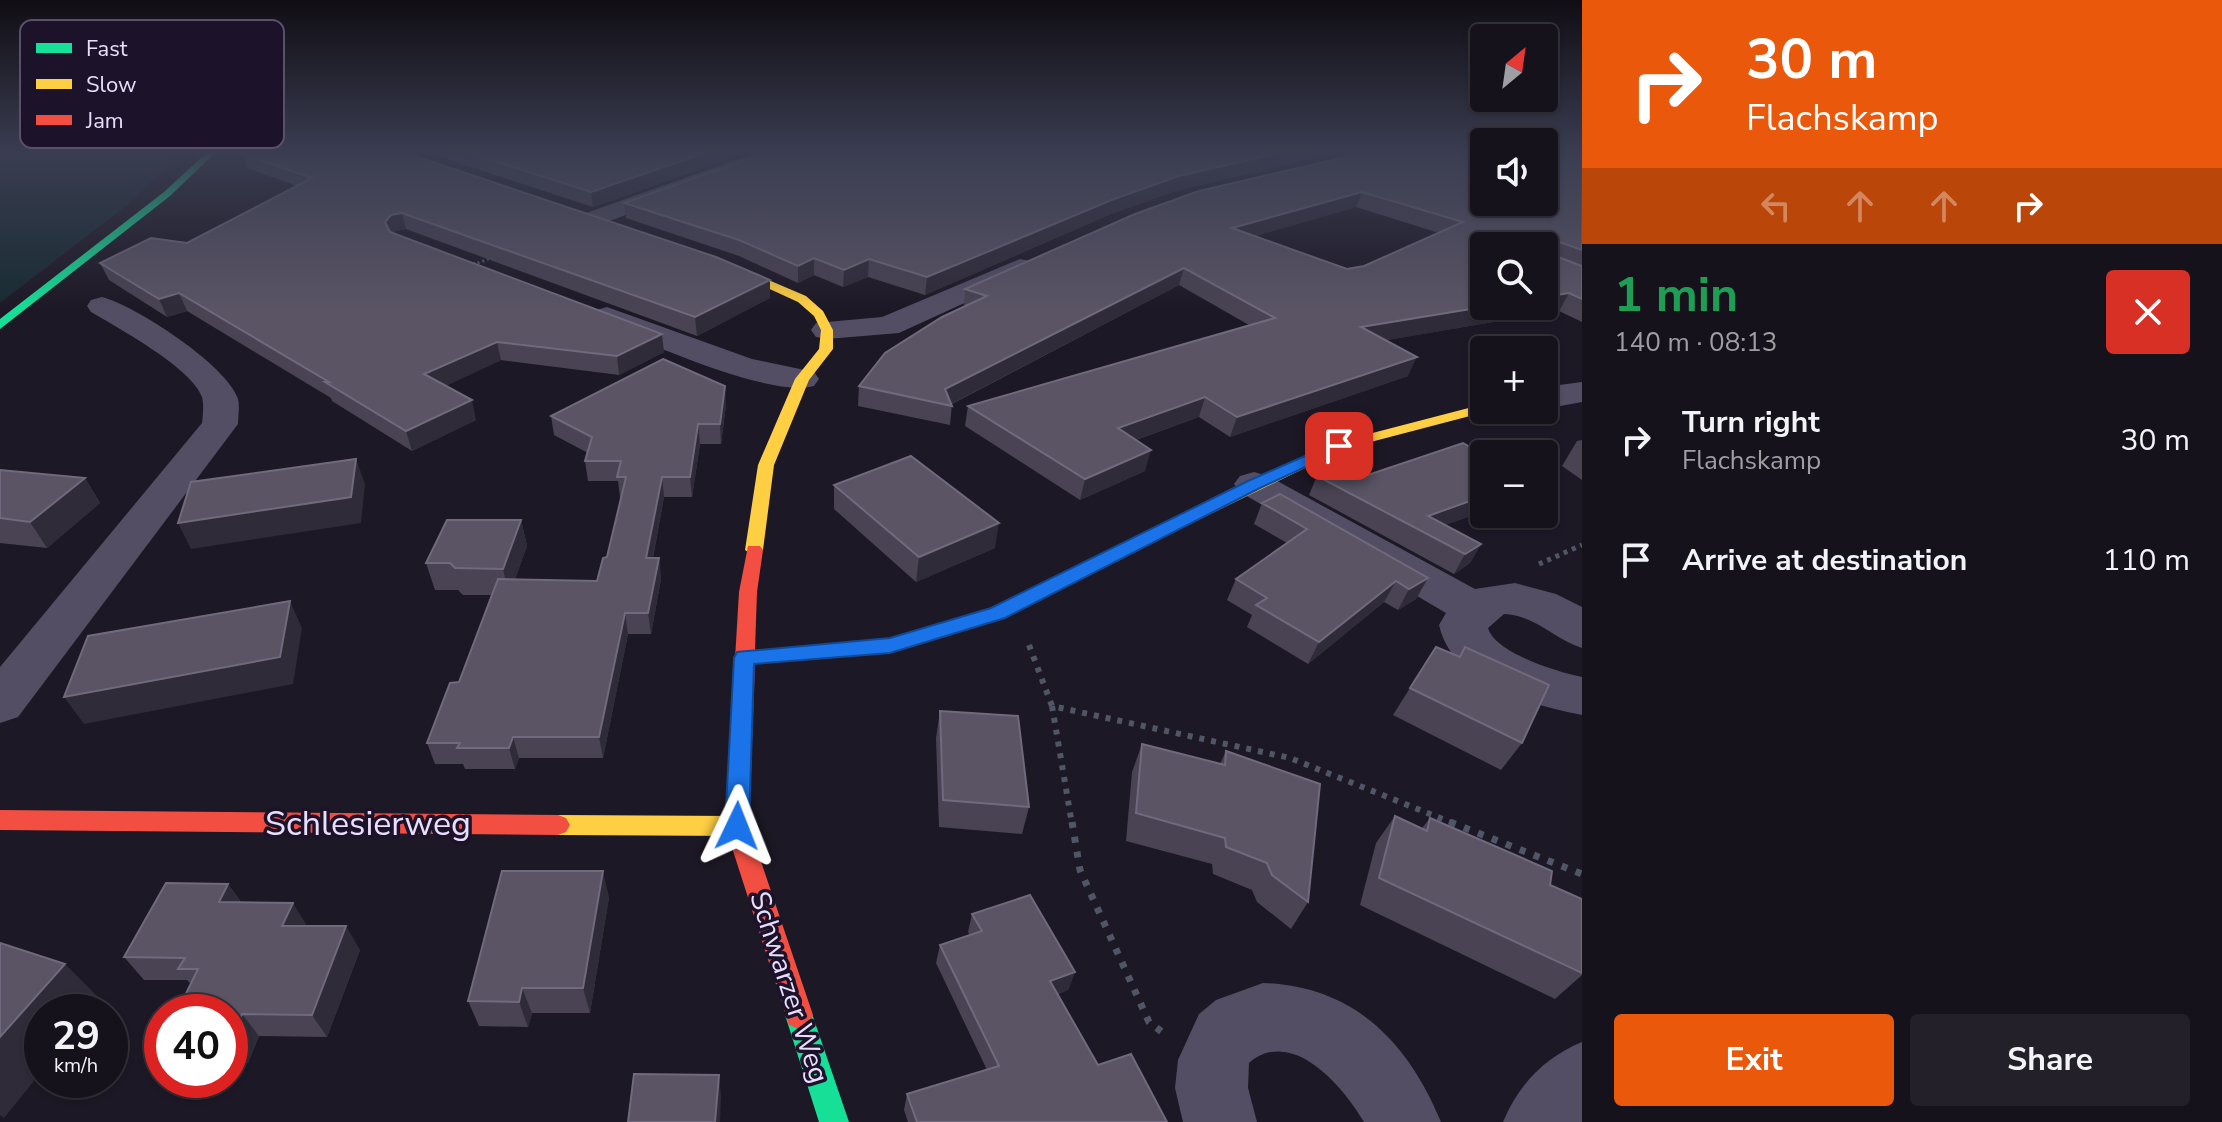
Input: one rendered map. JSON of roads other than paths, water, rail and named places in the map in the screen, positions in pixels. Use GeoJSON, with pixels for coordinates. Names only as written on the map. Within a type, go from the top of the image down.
{"type":"FeatureCollection","features":[{"type":"Feature","properties":{"kind":"street"},"geometry":{"type":"LineString","coordinates":[[0,325],[153,205]]}},
{"type":"Feature","properties":{"kind":"street"},"geometry":{"type":"LineString","coordinates":[[588,216],[619,205]]}},
{"type":"Feature","properties":{"kind":"street"},"geometry":{"type":"LineString","coordinates":[[588,216],[624,228]]}},
{"type":"Feature","properties":{"kind":"street"},"geometry":{"type":"LineString","coordinates":[[698,255],[802,299],[819,314],[827,330],[888,326],[1048,254]]}},
{"type":"Feature","properties":{"kind":"street"},"geometry":{"type":"LineString","coordinates":[[576,304],[744,368],[802,379]]}},
{"type":"Feature","properties":{"kind":"street"},"geometry":{"type":"LineString","coordinates":[[0,703],[220,424],[220,396],[199,371],[151,334],[102,306]]}},
{"type":"Feature","properties":{"kind":"street","name":"Schwarzer Weg"},"geometry":{"type":"LineString","coordinates":[[827,330],[826,349],[802,379],[766,465],[748,592],[737,826],[834,1122]]}},
{"type":"Feature","properties":{"kind":"street"},"geometry":{"type":"LineString","coordinates":[[1558,396],[1582,392]]}},
{"type":"Feature","properties":{"kind":"street"},"geometry":{"type":"LineString","coordinates":[[744,658],[890,645],[998,613],[1254,484],[1339,446],[1470,412]]}},
{"type":"Feature","properties":{"kind":"street"},"geometry":{"type":"LineString","coordinates":[[1254,484],[1476,610]]}},
{"type":"Feature","properties":{"kind":"street"},"geometry":{"type":"LineString","coordinates":[[1582,631],[1560,615],[1523,602],[1492,600],[1476,610],[1463,625],[1467,641],[1483,657],[1525,678],[1582,696]]}},
{"type":"Feature","properties":{"kind":"street","name":"Schlesierweg"},"geometry":{"type":"LineString","coordinates":[[0,820],[737,826]]}},
{"type":"Feature","properties":{"kind":"street"},"geometry":{"type":"LineString","coordinates":[[1215,1096],[1217,1046],[1233,1028],[1255,1018],[1283,1017],[1313,1026],[1342,1042],[1360,1057],[1391,1095],[1404,1122]]}},
{"type":"Feature","properties":{"kind":"street"},"geometry":{"type":"LineString","coordinates":[[1540,1122],[1582,1078]]}}]}
